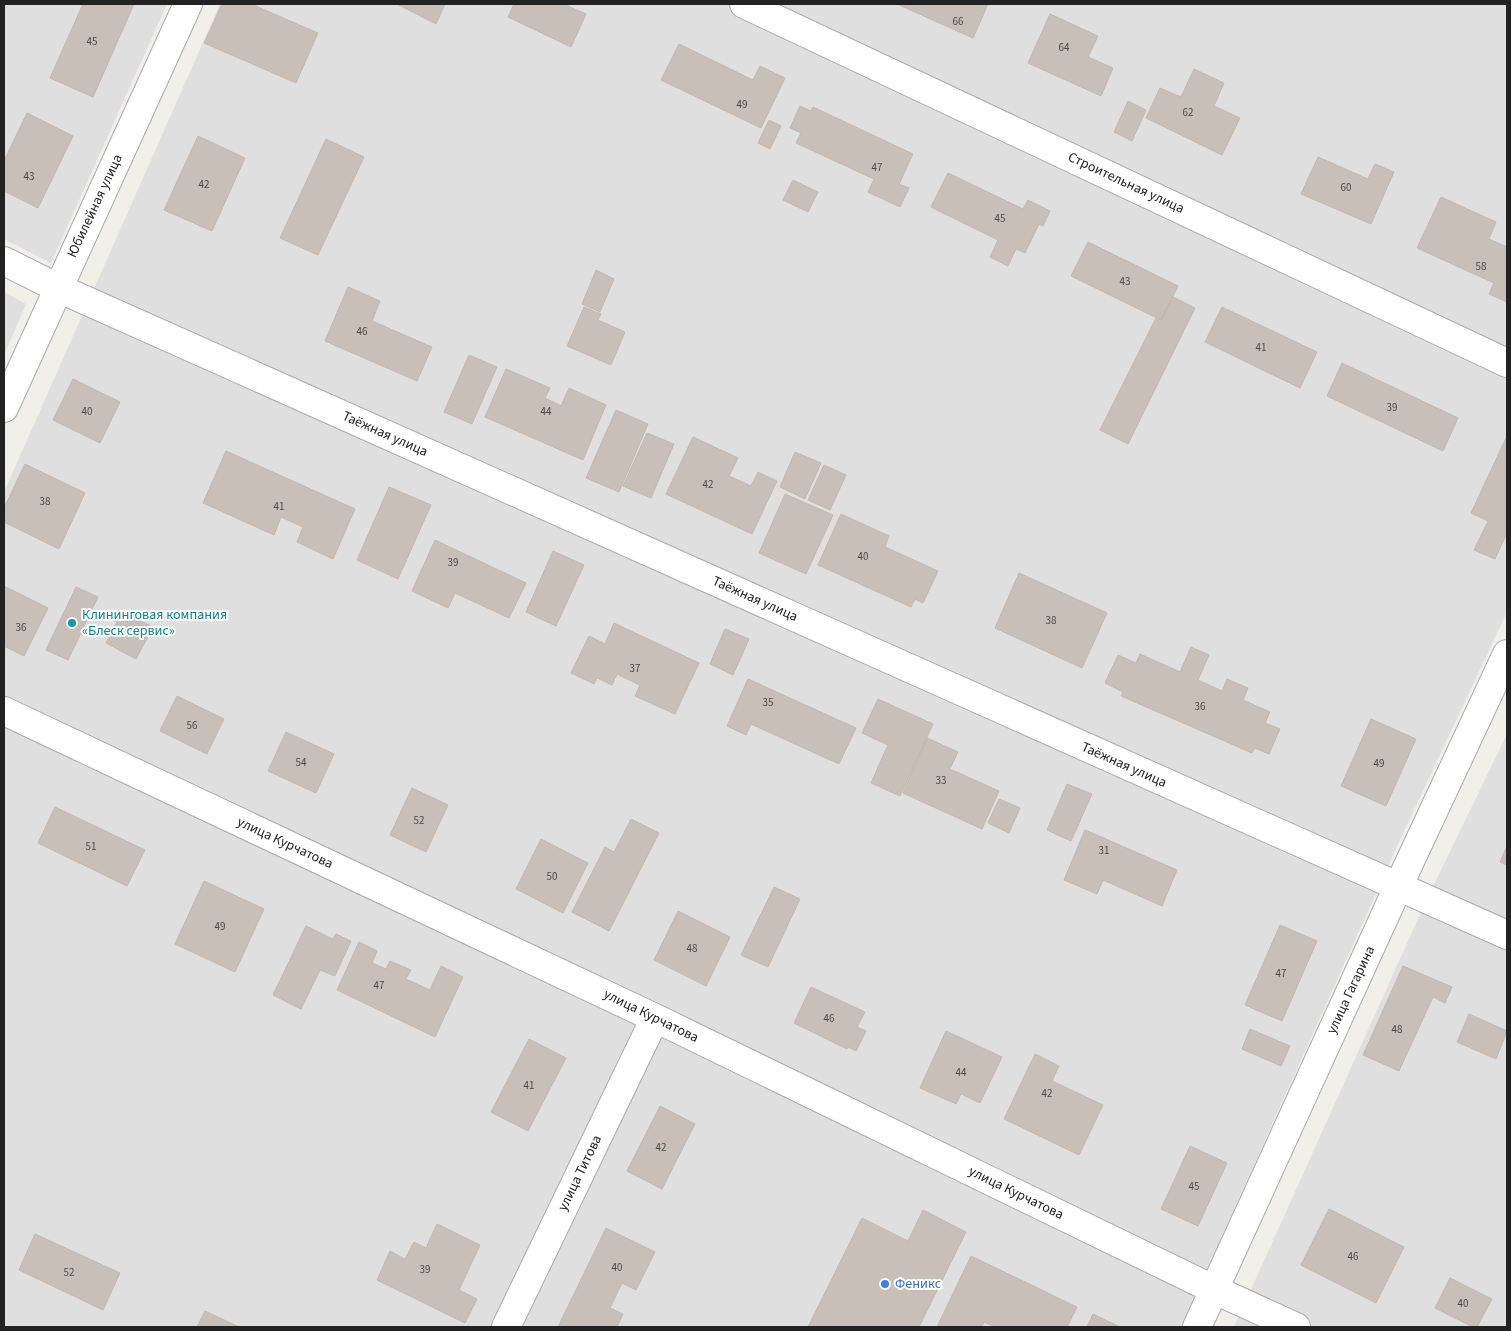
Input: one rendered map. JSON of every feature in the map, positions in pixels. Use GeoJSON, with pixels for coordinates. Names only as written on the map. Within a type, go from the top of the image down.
{"type":"FeatureCollection","features":[{"type":"Feature","properties":{"kind":"street","name":"Юбилейная улица"},"geometry":{"type":"LineString","coordinates":[[4,408],[188,4]]}},
{"type":"Feature","properties":{"kind":"street","name":"Строительная улица"},"geometry":{"type":"LineString","coordinates":[[744,4],[1507,363]]}},
{"type":"Feature","properties":{"kind":"street","name":"Таёжная улица"},"geometry":{"type":"LineString","coordinates":[[4,261],[58,288],[1507,935]]}},
{"type":"Feature","properties":{"kind":"street","name":"улица Гагарина"},"geometry":{"type":"LineString","coordinates":[[1197,1327],[1398,887],[1507,654]]}},
{"type":"Feature","properties":{"kind":"street","name":"улица Курчатова"},"geometry":{"type":"LineString","coordinates":[[4,711],[655,1018],[1215,1290],[1296,1327]]}},
{"type":"Feature","properties":{"kind":"street","name":"улица Титова"},"geometry":{"type":"LineString","coordinates":[[506,1327],[655,1018]]}},
{"type":"Feature","properties":{"kind":"shaded area"},"geometry":{"type":"Polygon","coordinates":[[[4,4],[167,4],[51,263],[4,239],[4,4]]]}},
{"type":"Feature","properties":{"kind":"shaded area"},"geometry":{"type":"Polygon","coordinates":[[[220,4],[1507,4],[1507,612],[1400,840],[1181,1327],[4,1327],[4,492],[220,4]]]}},
{"type":"Feature","properties":{"kind":"shaded area"},"geometry":{"type":"Polygon","coordinates":[[[4,292],[26,304],[4,355],[4,292]]]}},
{"type":"Feature","properties":{"kind":"shaded area"},"geometry":{"type":"Polygon","coordinates":[[[1507,734],[1507,1327],[1234,1327],[1427,899],[1507,734]]]}},
{"type":"Feature","properties":{"kind":"building"},"geometry":{"type":"Polygon","coordinates":[[[83,4],[134,4],[93,97],[50,78],[83,4]]]}},
{"type":"Feature","properties":{"kind":"building"},"geometry":{"type":"Polygon","coordinates":[[[222,4],[251,4],[318,33],[296,83],[204,43],[222,4]]]}},
{"type":"Feature","properties":{"kind":"building"},"geometry":{"type":"Polygon","coordinates":[[[397,4],[445,4],[436,24],[397,4]]]}},
{"type":"Feature","properties":{"kind":"building"},"geometry":{"type":"Polygon","coordinates":[[[514,4],[563,4],[586,14],[571,47],[508,17],[514,4]]]}},
{"type":"Feature","properties":{"kind":"building"},"geometry":{"type":"Polygon","coordinates":[[[897,4],[988,4],[973,38],[897,4]]]}},
{"type":"Feature","properties":{"kind":"building"},"geometry":{"type":"Polygon","coordinates":[[[1050,14],[1098,36],[1088,57],[1113,68],[1101,96],[1028,63],[1050,14]]]}},
{"type":"Feature","properties":{"kind":"building"},"geometry":{"type":"Polygon","coordinates":[[[679,44],[753,80],[760,66],[785,78],[761,128],[661,80],[679,44]]]}},
{"type":"Feature","properties":{"kind":"building"},"geometry":{"type":"Polygon","coordinates":[[[1194,69],[1224,83],[1214,106],[1240,118],[1222,155],[1146,118],[1160,88],[1181,97],[1194,69]]]}},
{"type":"Feature","properties":{"kind":"building"},"geometry":{"type":"Polygon","coordinates":[[[1128,101],[1146,110],[1132,141],[1114,132],[1128,101]]]}},
{"type":"Feature","properties":{"kind":"building"},"geometry":{"type":"Polygon","coordinates":[[[800,106],[811,111],[813,107],[913,154],[899,184],[909,188],[900,207],[868,192],[874,179],[796,143],[801,133],[790,128],[800,106]]]}},
{"type":"Feature","properties":{"kind":"building"},"geometry":{"type":"Polygon","coordinates":[[[27,113],[73,136],[38,208],[4,191],[4,161],[27,113]]]}},
{"type":"Feature","properties":{"kind":"building"},"geometry":{"type":"Polygon","coordinates":[[[769,120],[781,126],[770,149],[758,143],[769,120]]]}},
{"type":"Feature","properties":{"kind":"building"},"geometry":{"type":"Polygon","coordinates":[[[198,136],[245,158],[212,231],[164,210],[198,136]]]}},
{"type":"Feature","properties":{"kind":"building"},"geometry":{"type":"Polygon","coordinates":[[[326,139],[364,157],[318,255],[280,238],[326,139]]]}},
{"type":"Feature","properties":{"kind":"building"},"geometry":{"type":"Polygon","coordinates":[[[1318,157],[1368,179],[1375,164],[1394,172],[1371,224],[1301,194],[1318,157]]]}},
{"type":"Feature","properties":{"kind":"building"},"geometry":{"type":"Polygon","coordinates":[[[948,173],[1023,209],[1028,200],[1050,211],[1043,226],[1039,224],[1025,253],[1016,249],[1008,266],[990,257],[998,240],[931,207],[948,173]]]}},
{"type":"Feature","properties":{"kind":"building"},"geometry":{"type":"Polygon","coordinates":[[[793,180],[818,192],[808,212],[783,200],[793,180]]]}},
{"type":"Feature","properties":{"kind":"building"},"geometry":{"type":"Polygon","coordinates":[[[1441,197],[1496,222],[1489,239],[1507,247],[1507,302],[1489,294],[1494,283],[1417,248],[1441,197]]]}},
{"type":"Feature","properties":{"kind":"building"},"geometry":{"type":"Polygon","coordinates":[[[1088,242],[1178,286],[1161,320],[1071,276],[1088,242]]]}},
{"type":"Feature","properties":{"kind":"building"},"geometry":{"type":"Polygon","coordinates":[[[596,270],[614,279],[600,312],[582,304],[596,270]]]}},
{"type":"Feature","properties":{"kind":"building"},"geometry":{"type":"Polygon","coordinates":[[[348,287],[380,301],[372,321],[432,347],[417,381],[325,341],[348,287]]]}},
{"type":"Feature","properties":{"kind":"building"},"geometry":{"type":"Polygon","coordinates":[[[1173,297],[1195,308],[1128,444],[1100,430],[1156,318],[1161,320],[1173,297]]]}},
{"type":"Feature","properties":{"kind":"building"},"geometry":{"type":"Polygon","coordinates":[[[584,307],[601,314],[598,320],[625,332],[611,365],[567,346],[584,307]]]}},
{"type":"Feature","properties":{"kind":"building"},"geometry":{"type":"Polygon","coordinates":[[[1222,307],[1317,352],[1300,388],[1205,342],[1222,307]]]}},
{"type":"Feature","properties":{"kind":"building"},"geometry":{"type":"Polygon","coordinates":[[[469,355],[497,367],[472,424],[444,412],[469,355]]]}},
{"type":"Feature","properties":{"kind":"building"},"geometry":{"type":"Polygon","coordinates":[[[1342,363],[1458,418],[1443,451],[1327,396],[1342,363]]]}},
{"type":"Feature","properties":{"kind":"building"},"geometry":{"type":"Polygon","coordinates":[[[506,369],[550,388],[545,398],[561,406],[569,388],[606,405],[583,460],[485,417],[506,369]]]}},
{"type":"Feature","properties":{"kind":"building"},"geometry":{"type":"Polygon","coordinates":[[[73,379],[120,402],[100,443],[53,420],[73,379]]]}},
{"type":"Feature","properties":{"kind":"building"},"geometry":{"type":"Polygon","coordinates":[[[616,410],[648,424],[619,492],[586,478],[616,410]]]}},
{"type":"Feature","properties":{"kind":"building"},"geometry":{"type":"Polygon","coordinates":[[[647,433],[674,444],[651,498],[623,486],[647,433]]]}},
{"type":"Feature","properties":{"kind":"building"},"geometry":{"type":"Polygon","coordinates":[[[693,437],[738,458],[729,476],[751,486],[758,472],[777,481],[752,534],[666,494],[693,437]]]}},
{"type":"Feature","properties":{"kind":"building"},"geometry":{"type":"Polygon","coordinates":[[[1506,438],[1507,533],[1495,559],[1474,550],[1488,521],[1471,513],[1506,438]]]}},
{"type":"Feature","properties":{"kind":"building"},"geometry":{"type":"Polygon","coordinates":[[[226,451],[355,509],[333,559],[297,542],[303,527],[281,517],[274,535],[203,503],[226,451]]]}},
{"type":"Feature","properties":{"kind":"building"},"geometry":{"type":"Polygon","coordinates":[[[795,452],[821,463],[805,499],[780,487],[795,452]]]}},
{"type":"Feature","properties":{"kind":"building"},"geometry":{"type":"Polygon","coordinates":[[[25,464],[85,493],[59,549],[4,522],[4,508],[25,464]]]}},
{"type":"Feature","properties":{"kind":"building"},"geometry":{"type":"Polygon","coordinates":[[[824,465],[846,475],[830,510],[808,500],[824,465]]]}},
{"type":"Feature","properties":{"kind":"building"},"geometry":{"type":"Polygon","coordinates":[[[389,487],[431,505],[398,579],[357,560],[389,487]]]}},
{"type":"Feature","properties":{"kind":"building"},"geometry":{"type":"Polygon","coordinates":[[[785,494],[833,515],[806,574],[759,553],[785,494]]]}},
{"type":"Feature","properties":{"kind":"building"},"geometry":{"type":"Polygon","coordinates":[[[841,514],[889,536],[885,547],[938,571],[923,603],[915,599],[911,607],[818,565],[841,514]]]}},
{"type":"Feature","properties":{"kind":"building"},"geometry":{"type":"Polygon","coordinates":[[[435,540],[526,583],[509,618],[455,593],[448,608],[412,591],[435,540]]]}},
{"type":"Feature","properties":{"kind":"building"},"geometry":{"type":"Polygon","coordinates":[[[553,551],[584,565],[556,626],[526,612],[553,551]]]}},
{"type":"Feature","properties":{"kind":"building"},"geometry":{"type":"Polygon","coordinates":[[[1019,573],[1107,613],[1082,668],[995,628],[1019,573]]]}},
{"type":"Feature","properties":{"kind":"building"},"geometry":{"type":"Polygon","coordinates":[[[4,586],[48,608],[24,656],[4,646],[4,586]]]}},
{"type":"Feature","properties":{"kind":"building","name":"Клининговая компания «Блеск сервис»"},"geometry":{"type":"Polygon","coordinates":[[[76,587],[98,597],[68,660],[46,650],[76,587]]]}},
{"type":"Feature","properties":{"kind":"building"},"geometry":{"type":"Polygon","coordinates":[[[122,612],[153,627],[136,659],[106,643],[122,612]]]}},
{"type":"Feature","properties":{"kind":"building"},"geometry":{"type":"Polygon","coordinates":[[[614,623],[699,663],[675,714],[635,696],[640,685],[617,674],[612,685],[597,678],[594,684],[571,673],[589,636],[605,644],[614,623]]]}},
{"type":"Feature","properties":{"kind":"building"},"geometry":{"type":"Polygon","coordinates":[[[725,629],[749,639],[733,675],[710,664],[725,629]]]}},
{"type":"Feature","properties":{"kind":"building"},"geometry":{"type":"Polygon","coordinates":[[[1191,647],[1209,655],[1198,680],[1222,691],[1227,679],[1248,688],[1243,700],[1270,712],[1265,723],[1280,729],[1269,754],[1255,748],[1252,753],[1121,696],[1123,692],[1105,683],[1118,655],[1136,663],[1140,654],[1180,672],[1191,647]]]}},
{"type":"Feature","properties":{"kind":"building"},"geometry":{"type":"Polygon","coordinates":[[[748,679],[856,728],[839,764],[751,724],[746,735],[727,726],[748,679]]]}},
{"type":"Feature","properties":{"kind":"building"},"geometry":{"type":"Polygon","coordinates":[[[177,696],[224,719],[207,754],[160,731],[177,696]]]}},
{"type":"Feature","properties":{"kind":"building"},"geometry":{"type":"Polygon","coordinates":[[[878,699],[933,724],[900,796],[871,783],[888,745],[862,733],[878,699]]]}},
{"type":"Feature","properties":{"kind":"building"},"geometry":{"type":"Polygon","coordinates":[[[1371,719],[1416,739],[1386,806],[1341,786],[1371,719]]]}},
{"type":"Feature","properties":{"kind":"building"},"geometry":{"type":"Polygon","coordinates":[[[286,732],[334,754],[316,793],[268,771],[286,732]]]}},
{"type":"Feature","properties":{"kind":"building"},"geometry":{"type":"Polygon","coordinates":[[[927,738],[958,752],[950,769],[999,791],[982,829],[903,793],[927,738]]]}},
{"type":"Feature","properties":{"kind":"building"},"geometry":{"type":"Polygon","coordinates":[[[1067,784],[1092,794],[1071,841],[1047,830],[1067,784]]]}},
{"type":"Feature","properties":{"kind":"building"},"geometry":{"type":"Polygon","coordinates":[[[412,788],[448,805],[426,852],[390,835],[412,788]]]}},
{"type":"Feature","properties":{"kind":"building"},"geometry":{"type":"Polygon","coordinates":[[[999,799],[1020,808],[1009,833],[988,823],[999,799]]]}},
{"type":"Feature","properties":{"kind":"building"},"geometry":{"type":"Polygon","coordinates":[[[55,807],[145,850],[127,886],[38,843],[55,807]]]}},
{"type":"Feature","properties":{"kind":"building"},"geometry":{"type":"Polygon","coordinates":[[[631,819],[659,833],[609,931],[572,912],[605,847],[614,852],[631,819]]]}},
{"type":"Feature","properties":{"kind":"building"},"geometry":{"type":"Polygon","coordinates":[[[1085,830],[1177,870],[1162,906],[1103,880],[1097,894],[1064,880],[1085,830]]]}},
{"type":"Feature","properties":{"kind":"building"},"geometry":{"type":"Polygon","coordinates":[[[541,839],[588,863],[563,913],[516,889],[541,839]]]}},
{"type":"Feature","properties":{"kind":"building"},"geometry":{"type":"Polygon","coordinates":[[[1507,846],[1507,865],[1500,862],[1507,846]]]}},
{"type":"Feature","properties":{"kind":"building"},"geometry":{"type":"Polygon","coordinates":[[[204,881],[264,909],[235,972],[175,944],[204,881]]]}},
{"type":"Feature","properties":{"kind":"building"},"geometry":{"type":"Polygon","coordinates":[[[774,887],[800,899],[768,967],[741,955],[774,887]]]}},
{"type":"Feature","properties":{"kind":"building"},"geometry":{"type":"Polygon","coordinates":[[[678,911],[730,937],[706,986],[654,960],[678,911]]]}},
{"type":"Feature","properties":{"kind":"building"},"geometry":{"type":"Polygon","coordinates":[[[1280,925],[1317,941],[1282,1021],[1245,1005],[1280,925]]]}},
{"type":"Feature","properties":{"kind":"building"},"geometry":{"type":"Polygon","coordinates":[[[306,926],[333,939],[336,934],[351,941],[335,976],[320,970],[301,1009],[273,995],[306,926]]]}},
{"type":"Feature","properties":{"kind":"building"},"geometry":{"type":"Polygon","coordinates":[[[359,942],[377,951],[372,963],[386,969],[390,961],[411,970],[406,979],[430,990],[441,966],[463,977],[435,1037],[337,990],[359,942]]]}},
{"type":"Feature","properties":{"kind":"building"},"geometry":{"type":"Polygon","coordinates":[[[1403,966],[1452,987],[1445,1003],[1433,997],[1399,1071],[1363,1055],[1403,966]]]}},
{"type":"Feature","properties":{"kind":"building"},"geometry":{"type":"Polygon","coordinates":[[[811,987],[865,1012],[857,1027],[866,1031],[856,1051],[848,1047],[847,1049],[794,1023],[811,987]]]}},
{"type":"Feature","properties":{"kind":"building"},"geometry":{"type":"Polygon","coordinates":[[[1469,1014],[1507,1031],[1496,1059],[1457,1042],[1469,1014]]]}},
{"type":"Feature","properties":{"kind":"building"},"geometry":{"type":"Polygon","coordinates":[[[1250,1029],[1290,1046],[1281,1066],[1242,1049],[1250,1029]]]}},
{"type":"Feature","properties":{"kind":"building"},"geometry":{"type":"Polygon","coordinates":[[[946,1031],[1002,1057],[980,1103],[961,1094],[956,1104],[920,1088],[946,1031]]]}},
{"type":"Feature","properties":{"kind":"building"},"geometry":{"type":"Polygon","coordinates":[[[529,1039],[566,1058],[528,1131],[491,1112],[529,1039]]]}},
{"type":"Feature","properties":{"kind":"building"},"geometry":{"type":"Polygon","coordinates":[[[1035,1054],[1059,1066],[1052,1081],[1103,1105],[1079,1155],[1004,1119],[1035,1054]]]}},
{"type":"Feature","properties":{"kind":"building"},"geometry":{"type":"Polygon","coordinates":[[[660,1106],[695,1124],[662,1189],[627,1171],[660,1106]]]}},
{"type":"Feature","properties":{"kind":"building"},"geometry":{"type":"Polygon","coordinates":[[[1190,1146],[1227,1163],[1198,1226],[1161,1209],[1190,1146]]]}},
{"type":"Feature","properties":{"kind":"building"},"geometry":{"type":"Polygon","coordinates":[[[1329,1209],[1404,1247],[1376,1303],[1301,1265],[1329,1209]]]}},
{"type":"Feature","properties":{"kind":"building","name":"Феникс"},"geometry":{"type":"Polygon","coordinates":[[[923,1210],[966,1232],[919,1327],[808,1327],[862,1218],[908,1241],[923,1210]]]}},
{"type":"Feature","properties":{"kind":"building"},"geometry":{"type":"Polygon","coordinates":[[[437,1224],[480,1245],[459,1290],[477,1299],[465,1323],[377,1280],[390,1251],[405,1259],[414,1242],[426,1248],[437,1224]]]}},
{"type":"Feature","properties":{"kind":"building"},"geometry":{"type":"Polygon","coordinates":[[[606,1228],[655,1252],[636,1290],[622,1283],[610,1308],[623,1314],[617,1327],[558,1327],[606,1228]]]}},
{"type":"Feature","properties":{"kind":"building"},"geometry":{"type":"Polygon","coordinates":[[[35,1234],[120,1273],[103,1310],[19,1270],[35,1234]]]}},
{"type":"Feature","properties":{"kind":"building"},"geometry":{"type":"Polygon","coordinates":[[[971,1256],[1077,1307],[1067,1327],[995,1327],[984,1322],[982,1327],[937,1327],[971,1256]]]}},
{"type":"Feature","properties":{"kind":"building"},"geometry":{"type":"Polygon","coordinates":[[[1450,1278],[1492,1299],[1477,1327],[1473,1327],[1435,1308],[1450,1278]]]}},
{"type":"Feature","properties":{"kind":"building"},"geometry":{"type":"Polygon","coordinates":[[[205,1311],[239,1327],[197,1327],[205,1311]]]}},
{"type":"Feature","properties":{"kind":"building"},"geometry":{"type":"Polygon","coordinates":[[[1093,1314],[1120,1327],[1087,1327],[1093,1314]]]}},
{"type":"Feature","properties":{"kind":"place","name":"Клининговая компания «Блеск сервис»"},"geometry":{"type":"Point","coordinates":[72,623]}},
{"type":"Feature","properties":{"kind":"place","name":"Феникс"},"geometry":{"type":"Point","coordinates":[885,1284]}}]}
